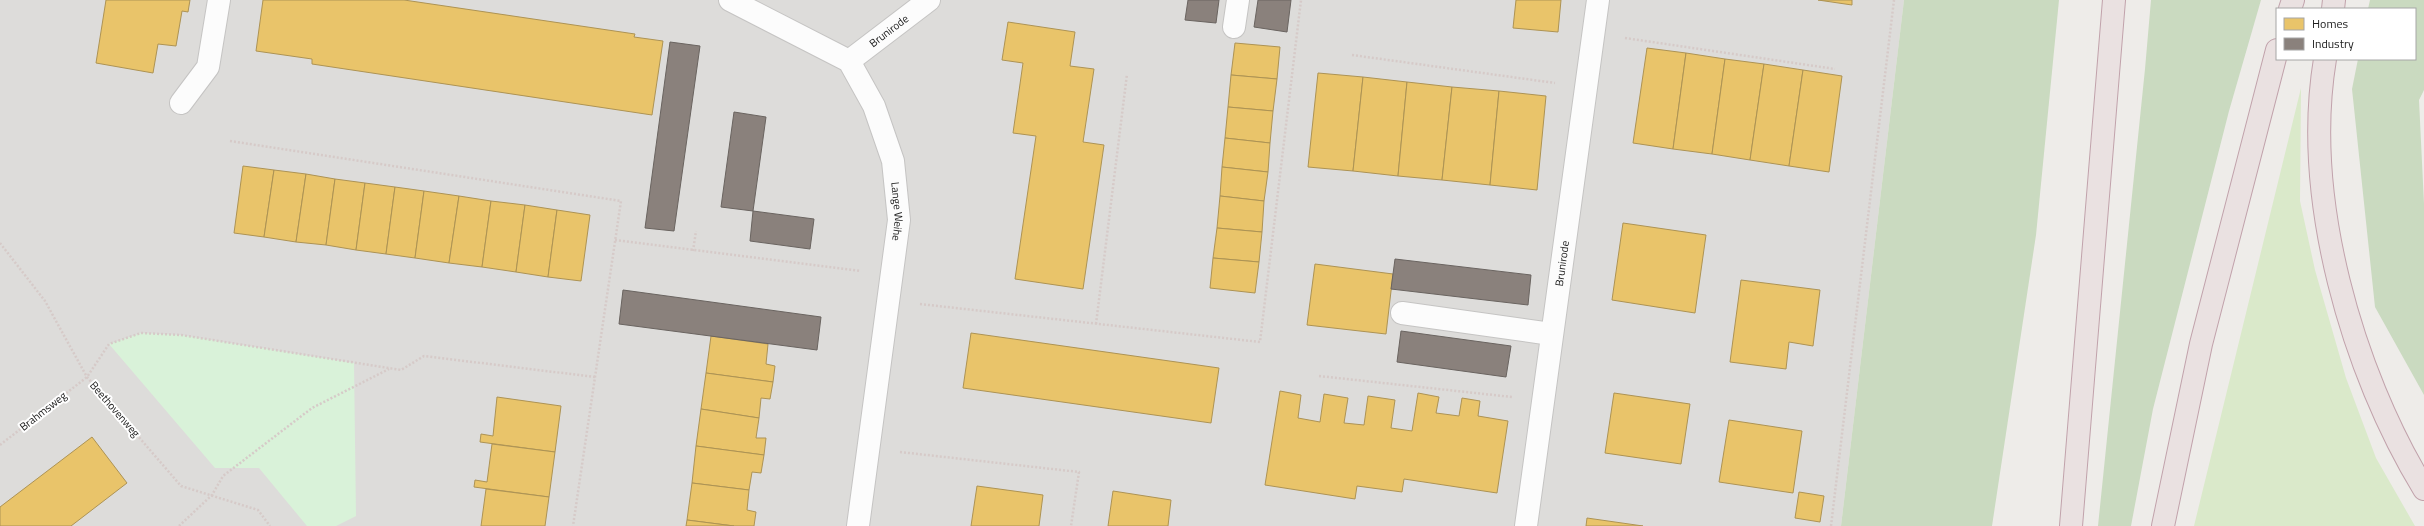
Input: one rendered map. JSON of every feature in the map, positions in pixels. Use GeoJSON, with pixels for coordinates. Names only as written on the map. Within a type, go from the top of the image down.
{"type":"FeatureCollection","features":[{"type":"Feature","properties":{"kind":"highway"},"geometry":{"type":"LineString","coordinates":[[2071,526],[2114,0]]}},
{"type":"Feature","properties":{"kind":"highway"},"geometry":{"type":"LineString","coordinates":[[2164,526],[2201,344],[2276,54]]}},
{"type":"Feature","properties":{"kind":"highway"},"geometry":{"type":"LineString","coordinates":[[2325,60],[2321,81],[2320,167],[2330,244],[2350,322],[2375,395],[2409,465],[2424,489]]}},
{"type":"Feature","properties":{"kind":"highway"},"geometry":{"type":"LineString","coordinates":[[2057,526],[2077,461]]}},
{"type":"Feature","properties":{"kind":"street"},"geometry":{"type":"LineString","coordinates":[[181,103],[208,67],[218,0]]}},
{"type":"Feature","properties":{"kind":"street"},"geometry":{"type":"LineString","coordinates":[[730,0],[849,61]]}},
{"type":"Feature","properties":{"kind":"street","name":"Brunirode"},"geometry":{"type":"LineString","coordinates":[[849,61],[929,0]]}},
{"type":"Feature","properties":{"kind":"street"},"geometry":{"type":"LineString","coordinates":[[1234,27],[1238,0]]}},
{"type":"Feature","properties":{"kind":"street","name":"Brunirode"},"geometry":{"type":"LineString","coordinates":[[1526,526],[1551,334],[1595,34],[1598,0]]}},
{"type":"Feature","properties":{"kind":"street","name":"Lange Weihe"},"geometry":{"type":"LineString","coordinates":[[849,61],[874,106],[893,161],[899,220],[858,526]]}},
{"type":"Feature","properties":{"kind":"street"},"geometry":{"type":"LineString","coordinates":[[1402,313],[1551,334]]}},
{"type":"Feature","properties":{"kind":"path"},"geometry":{"type":"LineString","coordinates":[[888,300],[1260,342],[1301,0]]}},
{"type":"Feature","properties":{"kind":"path"},"geometry":{"type":"LineString","coordinates":[[1831,526],[1894,0]]}},
{"type":"Feature","properties":{"kind":"path"},"geometry":{"type":"LineString","coordinates":[[1595,34],[1835,69]]}},
{"type":"Feature","properties":{"kind":"path"},"geometry":{"type":"LineString","coordinates":[[1352,55],[1587,87]]}},
{"type":"Feature","properties":{"kind":"path"},"geometry":{"type":"LineString","coordinates":[[1096,324],[1127,74]]}},
{"type":"Feature","properties":{"kind":"path"},"geometry":{"type":"LineString","coordinates":[[230,141],[622,201],[573,526]]}},
{"type":"Feature","properties":{"kind":"path"},"geometry":{"type":"LineString","coordinates":[[693,250],[696,231]]}},
{"type":"Feature","properties":{"kind":"path"},"geometry":{"type":"LineString","coordinates":[[616,240],[892,275]]}},
{"type":"Feature","properties":{"kind":"path","name":"Beethovenweg"},"geometry":{"type":"LineString","coordinates":[[0,243],[45,302],[87,377],[182,486],[258,510],[270,526]]}},
{"type":"Feature","properties":{"kind":"path","name":"Brahmsweg"},"geometry":{"type":"LineString","coordinates":[[0,445],[87,377],[109,344],[141,333],[181,335],[389,368]]}},
{"type":"Feature","properties":{"kind":"path"},"geometry":{"type":"LineString","coordinates":[[179,526],[212,495],[223,476],[312,408],[389,368],[401,370],[424,356],[595,377]]}},
{"type":"Feature","properties":{"kind":"path"},"geometry":{"type":"LineString","coordinates":[[1319,376],[1543,400]]}},
{"type":"Feature","properties":{"kind":"path"},"geometry":{"type":"LineString","coordinates":[[868,448],[1079,472],[1072,526]]}},
{"type":"Feature","properties":{"kind":"shaded area"},"geometry":{"type":"Polygon","coordinates":[[[0,0],[1904,0],[1841,526],[0,526],[0,0]]]}},
{"type":"Feature","properties":{"kind":"green space"},"geometry":{"type":"Polygon","coordinates":[[[1904,0],[2059,0],[2036,235],[1992,526],[1841,526],[1904,0]]]}},
{"type":"Feature","properties":{"kind":"green space"},"geometry":{"type":"Polygon","coordinates":[[[2151,0],[2261,0],[2229,111],[2153,409],[2131,526],[2098,526],[2145,69],[2151,0]]]}},
{"type":"Feature","properties":{"kind":"green space"},"geometry":{"type":"Polygon","coordinates":[[[2370,0],[2424,0],[2424,90],[2419,100],[2424,204],[2424,395],[2375,307],[2352,89],[2358,60],[2416,60],[2416,8],[2368,8],[2370,0]]]}},
{"type":"Feature","properties":{"kind":"green space"},"geometry":{"type":"Polygon","coordinates":[[[2301,88],[2300,201],[2315,270],[2346,378],[2376,458],[2415,526],[2194,526],[2301,88]]]}},
{"type":"Feature","properties":{"kind":"green space"},"geometry":{"type":"Polygon","coordinates":[[[141,333],[181,335],[354,363],[356,516],[336,526],[307,526],[259,468],[215,468],[109,344],[141,333]]]}},
{"type":"Feature","properties":{"kind":"building: Homes"},"geometry":{"type":"Polygon","coordinates":[[[106,0],[190,0],[188,12],[182,11],[176,46],[158,44],[153,73],[96,63],[106,0]]]}},
{"type":"Feature","properties":{"kind":"building: Homes"},"geometry":{"type":"Polygon","coordinates":[[[263,0],[404,0],[635,34],[634,37],[663,41],[652,115],[312,64],[312,59],[256,51],[263,0]]]}},
{"type":"Feature","properties":{"kind":"building: Homes"},"geometry":{"type":"Polygon","coordinates":[[[1516,0],[1561,0],[1558,32],[1513,28],[1516,0]]]}},
{"type":"Feature","properties":{"kind":"building: Homes"},"geometry":{"type":"Polygon","coordinates":[[[1818,0],[1852,0],[1852,5],[1818,0]]]}},
{"type":"Feature","properties":{"kind":"building: Homes"},"geometry":{"type":"Polygon","coordinates":[[[1008,22],[1075,32],[1070,66],[1094,69],[1083,142],[1104,145],[1083,289],[1015,279],[1036,136],[1013,133],[1023,63],[1002,60],[1008,22]]]}},
{"type":"Feature","properties":{"kind":"building: Homes"},"geometry":{"type":"Polygon","coordinates":[[[1235,43],[1280,47],[1277,79],[1231,75],[1235,43]]]}},
{"type":"Feature","properties":{"kind":"building: Homes"},"geometry":{"type":"Polygon","coordinates":[[[1647,48],[1686,53],[1673,149],[1633,143],[1647,48]]]}},
{"type":"Feature","properties":{"kind":"building: Homes"},"geometry":{"type":"Polygon","coordinates":[[[1686,53],[1725,59],[1712,154],[1673,149],[1686,53]]]}},
{"type":"Feature","properties":{"kind":"building: Homes"},"geometry":{"type":"Polygon","coordinates":[[[1725,59],[1764,64],[1750,160],[1712,154],[1725,59]]]}},
{"type":"Feature","properties":{"kind":"building: Homes"},"geometry":{"type":"Polygon","coordinates":[[[1764,64],[1803,70],[1789,166],[1750,160],[1764,64]]]}},
{"type":"Feature","properties":{"kind":"building: Homes"},"geometry":{"type":"Polygon","coordinates":[[[1803,70],[1842,76],[1829,172],[1789,166],[1803,70]]]}},
{"type":"Feature","properties":{"kind":"building: Homes"},"geometry":{"type":"Polygon","coordinates":[[[1318,73],[1363,77],[1353,171],[1308,167],[1318,73]]]}},
{"type":"Feature","properties":{"kind":"building: Homes"},"geometry":{"type":"Polygon","coordinates":[[[1231,75],[1277,79],[1273,111],[1228,107],[1231,75]]]}},
{"type":"Feature","properties":{"kind":"building: Homes"},"geometry":{"type":"Polygon","coordinates":[[[1363,77],[1407,82],[1398,176],[1353,171],[1363,77]]]}},
{"type":"Feature","properties":{"kind":"building: Homes"},"geometry":{"type":"Polygon","coordinates":[[[1407,82],[1452,87],[1442,180],[1398,176],[1407,82]]]}},
{"type":"Feature","properties":{"kind":"building: Homes"},"geometry":{"type":"Polygon","coordinates":[[[1452,87],[1499,91],[1490,185],[1442,180],[1452,87]]]}},
{"type":"Feature","properties":{"kind":"building: Homes"},"geometry":{"type":"Polygon","coordinates":[[[1499,91],[1546,96],[1537,190],[1490,185],[1499,91]]]}},
{"type":"Feature","properties":{"kind":"building: Homes"},"geometry":{"type":"Polygon","coordinates":[[[1228,107],[1273,111],[1270,143],[1225,138],[1228,107]]]}},
{"type":"Feature","properties":{"kind":"building: Homes"},"geometry":{"type":"Polygon","coordinates":[[[1225,138],[1270,143],[1268,172],[1222,167],[1225,138]]]}},
{"type":"Feature","properties":{"kind":"building: Homes"},"geometry":{"type":"Polygon","coordinates":[[[243,166],[274,170],[264,237],[234,233],[243,166]]]}},
{"type":"Feature","properties":{"kind":"building: Homes"},"geometry":{"type":"Polygon","coordinates":[[[1222,167],[1268,172],[1264,201],[1220,196],[1222,167]]]}},
{"type":"Feature","properties":{"kind":"building: Homes"},"geometry":{"type":"Polygon","coordinates":[[[274,170],[306,174],[296,242],[264,237],[274,170]]]}},
{"type":"Feature","properties":{"kind":"building: Homes"},"geometry":{"type":"Polygon","coordinates":[[[306,174],[335,179],[326,245],[296,242],[306,174]]]}},
{"type":"Feature","properties":{"kind":"building: Homes"},"geometry":{"type":"Polygon","coordinates":[[[335,179],[365,183],[356,250],[326,245],[335,179]]]}},
{"type":"Feature","properties":{"kind":"building: Homes"},"geometry":{"type":"Polygon","coordinates":[[[365,183],[395,187],[386,254],[356,250],[365,183]]]}},
{"type":"Feature","properties":{"kind":"building: Homes"},"geometry":{"type":"Polygon","coordinates":[[[395,187],[424,191],[415,258],[386,254],[395,187]]]}},
{"type":"Feature","properties":{"kind":"building: Homes"},"geometry":{"type":"Polygon","coordinates":[[[424,191],[459,196],[449,263],[415,258],[424,191]]]}},
{"type":"Feature","properties":{"kind":"building: Homes"},"geometry":{"type":"Polygon","coordinates":[[[459,196],[491,201],[482,267],[449,263],[459,196]]]}},
{"type":"Feature","properties":{"kind":"building: Homes"},"geometry":{"type":"Polygon","coordinates":[[[1220,196],[1264,201],[1262,232],[1217,228],[1220,196]]]}},
{"type":"Feature","properties":{"kind":"building: Homes"},"geometry":{"type":"Polygon","coordinates":[[[491,201],[525,205],[516,272],[482,267],[491,201]]]}},
{"type":"Feature","properties":{"kind":"building: Homes"},"geometry":{"type":"Polygon","coordinates":[[[525,205],[557,210],[548,277],[516,272],[525,205]]]}},
{"type":"Feature","properties":{"kind":"building: Homes"},"geometry":{"type":"Polygon","coordinates":[[[557,210],[590,215],[581,281],[548,277],[557,210]]]}},
{"type":"Feature","properties":{"kind":"building: Homes"},"geometry":{"type":"Polygon","coordinates":[[[1623,223],[1706,235],[1695,313],[1612,300],[1623,223]]]}},
{"type":"Feature","properties":{"kind":"building: Homes"},"geometry":{"type":"Polygon","coordinates":[[[1217,228],[1262,232],[1259,262],[1213,258],[1217,228]]]}},
{"type":"Feature","properties":{"kind":"building: Homes"},"geometry":{"type":"Polygon","coordinates":[[[1213,258],[1259,262],[1255,293],[1210,288],[1213,258]]]}},
{"type":"Feature","properties":{"kind":"building: Homes"},"geometry":{"type":"Polygon","coordinates":[[[1315,264],[1393,274],[1386,334],[1307,325],[1315,264]]]}},
{"type":"Feature","properties":{"kind":"building: Homes"},"geometry":{"type":"Polygon","coordinates":[[[1741,280],[1820,290],[1813,346],[1789,342],[1786,369],[1730,362],[1741,280]]]}},
{"type":"Feature","properties":{"kind":"building: Homes"},"geometry":{"type":"Polygon","coordinates":[[[971,333],[1219,368],[1211,423],[963,388],[971,333]]]}},
{"type":"Feature","properties":{"kind":"building: Homes"},"geometry":{"type":"Polygon","coordinates":[[[711,336],[768,344],[766,364],[775,366],[773,382],[706,373],[711,336]]]}},
{"type":"Feature","properties":{"kind":"building: Homes"},"geometry":{"type":"Polygon","coordinates":[[[706,373],[773,382],[770,399],[761,398],[759,418],[701,409],[706,373]]]}},
{"type":"Feature","properties":{"kind":"building: Homes"},"geometry":{"type":"Polygon","coordinates":[[[1280,391],[1301,395],[1298,418],[1320,422],[1324,394],[1348,398],[1344,423],[1364,425],[1368,396],[1395,400],[1391,428],[1412,431],[1418,393],[1439,397],[1436,413],[1459,416],[1462,398],[1480,401],[1478,416],[1508,421],[1497,493],[1404,479],[1402,492],[1357,486],[1355,499],[1265,485],[1280,391]]]}},
{"type":"Feature","properties":{"kind":"building: Homes"},"geometry":{"type":"Polygon","coordinates":[[[1614,393],[1690,404],[1681,464],[1605,453],[1614,393]]]}},
{"type":"Feature","properties":{"kind":"building: Homes"},"geometry":{"type":"Polygon","coordinates":[[[497,397],[561,406],[555,452],[480,442],[481,434],[493,436],[497,397]]]}},
{"type":"Feature","properties":{"kind":"building: Homes"},"geometry":{"type":"Polygon","coordinates":[[[701,409],[759,418],[756,438],[766,438],[764,455],[696,446],[701,409]]]}},
{"type":"Feature","properties":{"kind":"building: Homes"},"geometry":{"type":"Polygon","coordinates":[[[1729,420],[1802,431],[1793,493],[1719,482],[1729,420]]]}},
{"type":"Feature","properties":{"kind":"building: Homes"},"geometry":{"type":"Polygon","coordinates":[[[92,437],[127,483],[71,526],[0,526],[0,507],[92,437]]]}},
{"type":"Feature","properties":{"kind":"building: Homes"},"geometry":{"type":"Polygon","coordinates":[[[492,444],[555,452],[549,497],[474,487],[475,480],[487,482],[492,444]]]}},
{"type":"Feature","properties":{"kind":"building: Homes"},"geometry":{"type":"Polygon","coordinates":[[[696,446],[764,455],[761,473],[752,472],[749,490],[692,483],[696,446]]]}},
{"type":"Feature","properties":{"kind":"building: Homes"},"geometry":{"type":"Polygon","coordinates":[[[692,483],[749,490],[747,510],[756,512],[754,526],[734,526],[687,520],[692,483]]]}},
{"type":"Feature","properties":{"kind":"building: Homes"},"geometry":{"type":"Polygon","coordinates":[[[977,486],[1043,495],[1039,526],[971,526],[977,486]]]}},
{"type":"Feature","properties":{"kind":"building: Homes"},"geometry":{"type":"Polygon","coordinates":[[[486,489],[549,497],[545,526],[481,526],[486,489]]]}},
{"type":"Feature","properties":{"kind":"building: Homes"},"geometry":{"type":"Polygon","coordinates":[[[1113,491],[1171,500],[1168,526],[1108,526],[1113,491]]]}},
{"type":"Feature","properties":{"kind":"building: Homes"},"geometry":{"type":"Polygon","coordinates":[[[1799,492],[1824,496],[1820,522],[1795,518],[1799,492]]]}},
{"type":"Feature","properties":{"kind":"building: Homes"},"geometry":{"type":"Polygon","coordinates":[[[1587,518],[1643,526],[1586,526],[1587,518]]]}},
{"type":"Feature","properties":{"kind":"building: Homes"},"geometry":{"type":"Polygon","coordinates":[[[687,520],[734,526],[686,526],[687,520]]]}},
{"type":"Feature","properties":{"kind":"building: Industry"},"geometry":{"type":"Polygon","coordinates":[[[1188,0],[1219,0],[1216,23],[1185,20],[1188,0]]]}},
{"type":"Feature","properties":{"kind":"building: Industry"},"geometry":{"type":"Polygon","coordinates":[[[1258,0],[1291,0],[1287,32],[1254,27],[1258,0]]]}},
{"type":"Feature","properties":{"kind":"building: Industry"},"geometry":{"type":"Polygon","coordinates":[[[670,42],[700,46],[674,231],[645,228],[670,42]]]}},
{"type":"Feature","properties":{"kind":"building: Industry"},"geometry":{"type":"Polygon","coordinates":[[[734,112],[766,117],[753,211],[721,207],[734,112]]]}},
{"type":"Feature","properties":{"kind":"building: Industry"},"geometry":{"type":"Polygon","coordinates":[[[753,211],[814,219],[810,249],[750,241],[753,211]]]}},
{"type":"Feature","properties":{"kind":"building: Industry"},"geometry":{"type":"Polygon","coordinates":[[[1395,259],[1531,275],[1528,305],[1391,289],[1395,259]]]}},
{"type":"Feature","properties":{"kind":"building: Industry"},"geometry":{"type":"Polygon","coordinates":[[[623,290],[821,317],[817,350],[619,324],[623,290]]]}},
{"type":"Feature","properties":{"kind":"building: Industry"},"geometry":{"type":"Polygon","coordinates":[[[1401,331],[1511,346],[1506,377],[1397,362],[1401,331]]]}}]}
